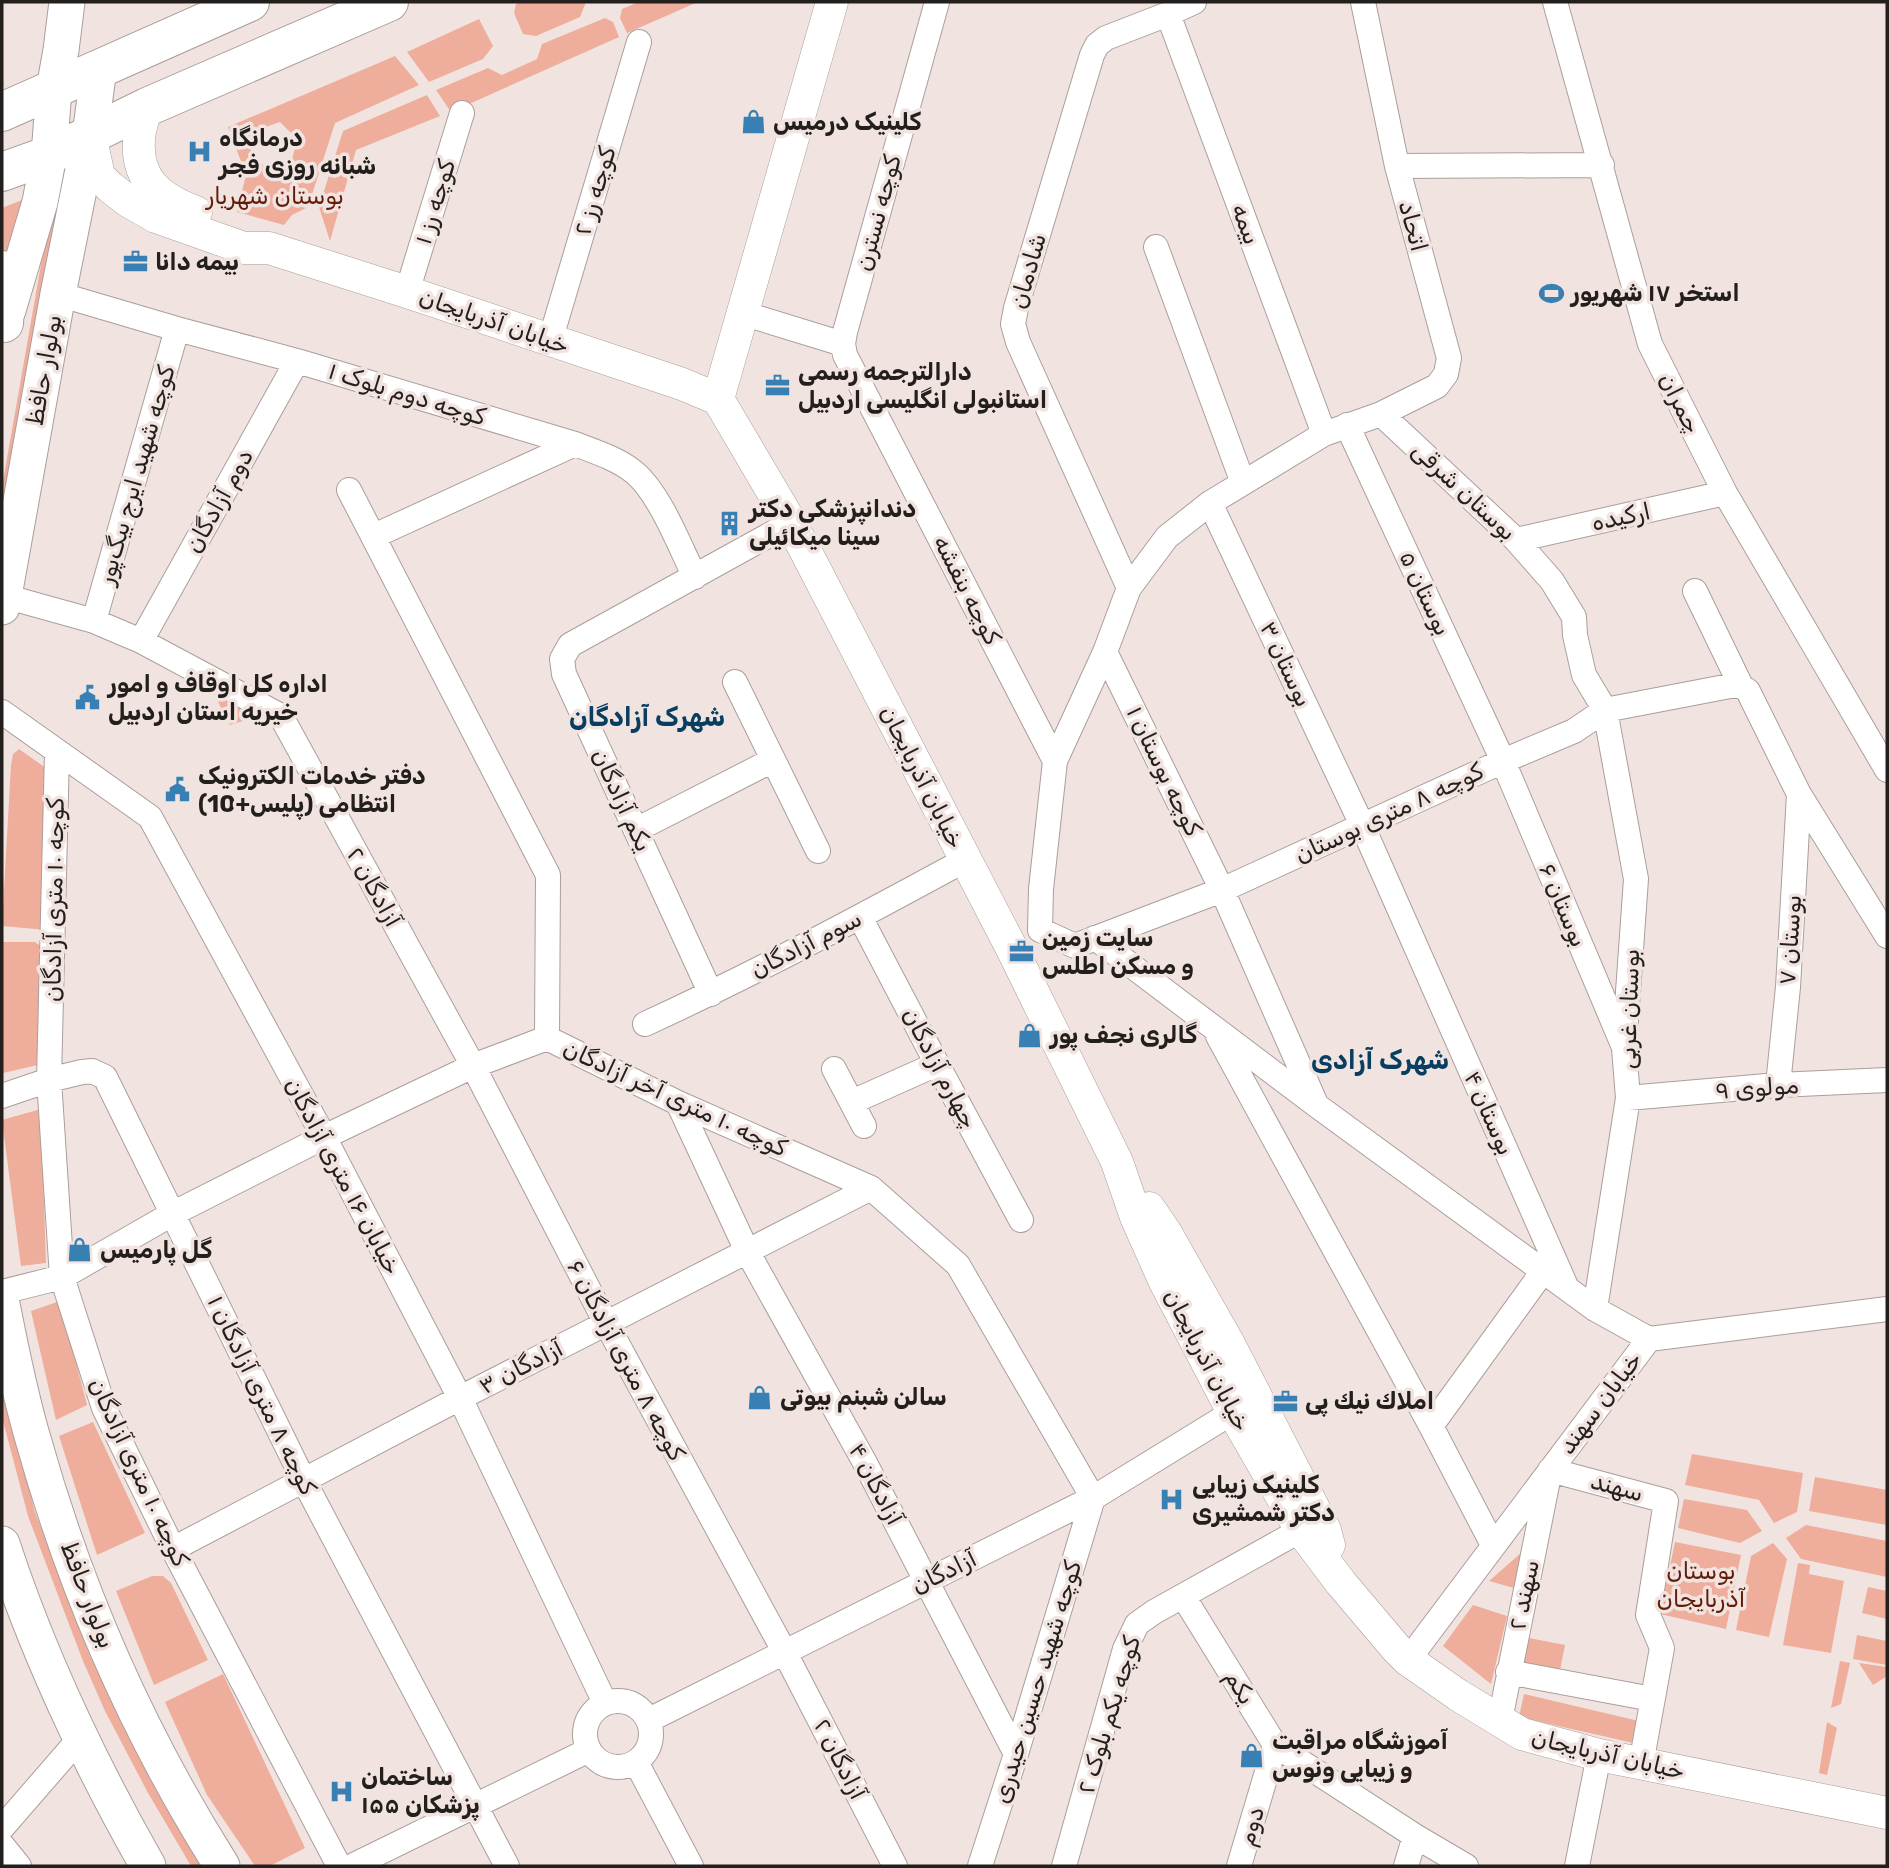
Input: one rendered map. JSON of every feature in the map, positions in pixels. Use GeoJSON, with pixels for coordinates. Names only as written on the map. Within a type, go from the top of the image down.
{"type":"FeatureCollection","features":[{"type":"Feature","properties":{"kind":"main road","name":"بولوار حافظ"},"geometry":{"type":"LineString","coordinates":[[3,330],[40,202],[49,155],[54,89],[67,2]]}},
{"type":"Feature","properties":{"kind":"main road"},"geometry":{"type":"LineString","coordinates":[[2,112],[250,2]]}},
{"type":"Feature","properties":{"kind":"main road"},"geometry":{"type":"LineString","coordinates":[[2,172],[49,155],[147,107],[389,2]]}},
{"type":"Feature","properties":{"kind":"main road","name":"بولوار حافظ"},"geometry":{"type":"LineString","coordinates":[[3,601],[58,294],[90,135],[99,68]]}},
{"type":"Feature","properties":{"kind":"main road"},"geometry":{"type":"LineString","coordinates":[[2,270],[6,293],[3,330]]}},
{"type":"Feature","properties":{"kind":"main road","name":"بولوار حافظ"},"geometry":{"type":"LineString","coordinates":[[2,1304],[33,1439],[86,1599],[137,1712],[199,1830],[222,1866]]}},
{"type":"Feature","properties":{"kind":"main road"},"geometry":{"type":"LineString","coordinates":[[2,1544],[33,1631],[80,1738],[112,1803],[148,1866]]}},
{"type":"Feature","properties":{"kind":"street"},"geometry":{"type":"LineString","coordinates":[[718,399],[832,2]]}},
{"type":"Feature","properties":{"kind":"street","name":"کوچه نسترن"},"geometry":{"type":"LineString","coordinates":[[844,344],[845,332],[937,2]]}},
{"type":"Feature","properties":{"kind":"street","name":"شادمان"},"geometry":{"type":"LineString","coordinates":[[1129,588],[1017,342],[1013,324],[1097,45],[1106,38],[1194,2]]}},
{"type":"Feature","properties":{"kind":"street","name":"اتحاد"},"geometry":{"type":"LineString","coordinates":[[1363,2],[1397,166],[1449,358],[1446,374],[1437,386],[1381,414]]}},
{"type":"Feature","properties":{"kind":"street","name":"چمران"},"geometry":{"type":"LineString","coordinates":[[1555,2],[1650,344],[1725,494],[1887,770]]}},
{"type":"Feature","properties":{"kind":"street","name":"بیمه"},"geometry":{"type":"LineString","coordinates":[[1168,14],[1324,434]]}},
{"type":"Feature","properties":{"kind":"street","name":"کوچه رز ۲"},"geometry":{"type":"LineString","coordinates":[[550,341],[639,42]]}},
{"type":"Feature","properties":{"kind":"street","name":"خیابان آذربایجان"},"geometry":{"type":"LineString","coordinates":[[147,107],[138,139],[140,161],[146,179],[175,205],[250,232],[269,248]]}},
{"type":"Feature","properties":{"kind":"street","name":"کوچه رز ۱"},"geometry":{"type":"LineString","coordinates":[[407,292],[462,113]]}},
{"type":"Feature","properties":{"kind":"street","name":"خیابان آذربایجان"},"geometry":{"type":"LineString","coordinates":[[90,135],[99,176],[128,201],[156,217],[244,248],[269,248],[407,292],[682,384],[718,399],[791,523],[1011,947],[1117,1162],[1136,1217],[1165,1282],[1233,1412],[1301,1530],[1341,1583],[1408,1660],[1522,1734],[1641,1764],[1887,1813]]}},
{"type":"Feature","properties":{"kind":"street"},"geometry":{"type":"LineString","coordinates":[[1397,166],[1602,165]]}},
{"type":"Feature","properties":{"kind":"street"},"geometry":{"type":"LineString","coordinates":[[1156,247],[1243,483]]}},
{"type":"Feature","properties":{"kind":"street","name":"کوچه دوم بلوک ۱"},"geometry":{"type":"LineString","coordinates":[[58,294],[296,361],[575,444],[605,456],[634,472],[652,493],[695,577]]}},
{"type":"Feature","properties":{"kind":"street"},"geometry":{"type":"LineString","coordinates":[[742,313],[844,344]]}},
{"type":"Feature","properties":{"kind":"street","name":"کوچه شهید ایرج بیگ‌پور"},"geometry":{"type":"LineString","coordinates":[[94,621],[177,329]]}},
{"type":"Feature","properties":{"kind":"street","name":"کوچه بنفشه"},"geometry":{"type":"LineString","coordinates":[[844,344],[845,355],[1055,761]]}},
{"type":"Feature","properties":{"kind":"street","name":"دوم آزادگان"},"geometry":{"type":"LineString","coordinates":[[141,641],[296,361]]}},
{"type":"Feature","properties":{"kind":"street"},"geometry":{"type":"LineString","coordinates":[[1011,947],[1040,930],[1041,889],[1055,761],[1105,652],[1129,588],[1167,537],[1210,503],[1324,434],[1381,414]]}},
{"type":"Feature","properties":{"kind":"street","name":"بوستان شرقی"},"geometry":{"type":"LineString","coordinates":[[1381,414],[1516,540],[1552,581],[1574,617],[1584,675],[1605,710]]}},
{"type":"Feature","properties":{"kind":"street","name":"بوستان ۵"},"geometry":{"type":"LineString","coordinates":[[1347,425],[1503,761]]}},
{"type":"Feature","properties":{"kind":"street"},"geometry":{"type":"LineString","coordinates":[[374,536],[575,444]]}},
{"type":"Feature","properties":{"kind":"street","name":"کوچه ۱۰ متری آخر آزادگان"},"geometry":{"type":"LineString","coordinates":[[349,490],[548,875],[547,1038],[678,1102],[871,1188],[958,1265],[1093,1498]]}},
{"type":"Feature","properties":{"kind":"street","name":"ارکیده"},"geometry":{"type":"LineString","coordinates":[[1516,540],[1725,494]]}},
{"type":"Feature","properties":{"kind":"street","name":"بوستان ۳"},"geometry":{"type":"LineString","coordinates":[[1210,503],[1362,825]]}},
{"type":"Feature","properties":{"kind":"street","name":"یکم آزادگان"},"geometry":{"type":"LineString","coordinates":[[711,994],[564,674],[562,659],[570,645],[791,523]]}},
{"type":"Feature","properties":{"kind":"street","name":"بوستان ۷"},"geometry":{"type":"LineString","coordinates":[[1695,591],[1741,686],[1748,691],[1799,794],[1887,936]]}},
{"type":"Feature","properties":{"kind":"street","name":"آزادگان ۲"},"geometry":{"type":"LineString","coordinates":[[3,601],[94,621],[141,641],[281,716],[473,1066]]}},
{"type":"Feature","properties":{"kind":"street","name":"کوچه بوستان ۱"},"geometry":{"type":"LineString","coordinates":[[1105,652],[1222,890],[1316,1105]]}},
{"type":"Feature","properties":{"kind":"street"},"geometry":{"type":"LineString","coordinates":[[735,682],[818,851]]}},
{"type":"Feature","properties":{"kind":"street","name":"کوچه ۸ متری بوستان"},"geometry":{"type":"LineString","coordinates":[[1040,930],[1075,946],[1222,890],[1574,731],[1605,710],[1741,686]]}},
{"type":"Feature","properties":{"kind":"street","name":"بوستان غربی"},"geometry":{"type":"LineString","coordinates":[[1595,1309],[1628,1098],[1624,1048],[1636,879],[1605,710]]}},
{"type":"Feature","properties":{"kind":"street","name":"خیابان ۱۶ متری آزادگان"},"geometry":{"type":"LineString","coordinates":[[2,712],[150,817],[324,1137],[460,1398],[605,1703]]}},
{"type":"Feature","properties":{"kind":"street","name":"کوچه ۱۰ متری آزادگان"},"geometry":{"type":"LineString","coordinates":[[57,752],[49,1080],[62,1277],[103,1408],[173,1549],[339,1866]]}},
{"type":"Feature","properties":{"kind":"street"},"geometry":{"type":"LineString","coordinates":[[636,830],[773,760]]}},
{"type":"Feature","properties":{"kind":"street","name":"بوستان ۶"},"geometry":{"type":"LineString","coordinates":[[1503,761],[1624,1048]]}},
{"type":"Feature","properties":{"kind":"street","name":"بوستان ۷"},"geometry":{"type":"LineString","coordinates":[[1778,1085],[1788,987],[1799,794]]}},
{"type":"Feature","properties":{"kind":"street","name":"بوستان ۴"},"geometry":{"type":"LineString","coordinates":[[1362,825],[1566,1286]]}},
{"type":"Feature","properties":{"kind":"street","name":"سوم آزادگان"},"geometry":{"type":"LineString","coordinates":[[645,1024],[711,994],[965,860]]}},
{"type":"Feature","properties":{"kind":"street","name":"چهارم آزادگان"},"geometry":{"type":"LineString","coordinates":[[860,917],[1021,1220]]}},
{"type":"Feature","properties":{"kind":"street"},"geometry":{"type":"LineString","coordinates":[[1095,938],[1316,1105],[1595,1309],[1648,1339]]}},
{"type":"Feature","properties":{"kind":"street"},"geometry":{"type":"LineString","coordinates":[[1215,1029],[1493,1545]]}},
{"type":"Feature","properties":{"kind":"street"},"geometry":{"type":"LineString","coordinates":[[2,1292],[62,1277],[172,1214],[324,1137],[473,1066],[547,1038]]}},
{"type":"Feature","properties":{"kind":"street"},"geometry":{"type":"LineString","coordinates":[[852,1102],[937,1064]]}},
{"type":"Feature","properties":{"kind":"street","name":"کوچه ۸ متری آزادگان ۶"},"geometry":{"type":"LineString","coordinates":[[473,1066],[606,1324],[785,1651]]}},
{"type":"Feature","properties":{"kind":"street"},"geometry":{"type":"LineString","coordinates":[[834,1069],[864,1126]]}},
{"type":"Feature","properties":{"kind":"street","name":"کوچه ۸ متری آزادگان ۱"},"geometry":{"type":"LineString","coordinates":[[2,1097],[49,1080],[92,1070],[105,1077],[304,1480],[508,1866]]}},
{"type":"Feature","properties":{"kind":"street","name":"مولوی ۹"},"geometry":{"type":"LineString","coordinates":[[1628,1098],[1778,1085],[1887,1080]]}},
{"type":"Feature","properties":{"kind":"street","name":"آزادگان ۴"},"geometry":{"type":"LineString","coordinates":[[678,1102],[747,1251],[864,1461],[1016,1754]]}},
{"type":"Feature","properties":{"kind":"street","name":"خیابان آذربایجان"},"geometry":{"type":"LineString","coordinates":[[1117,1162],[1166,1233],[1230,1346],[1325,1530],[1341,1583]]}},
{"type":"Feature","properties":{"kind":"street","name":"آزادگان ۳"},"geometry":{"type":"LineString","coordinates":[[173,1549],[460,1398],[871,1188]]}},
{"type":"Feature","properties":{"kind":"street"},"geometry":{"type":"LineString","coordinates":[[1430,1426],[1544,1270]]}},
{"type":"Feature","properties":{"kind":"street","name":"خیابان سهند"},"geometry":{"type":"LineString","coordinates":[[1408,1660],[1648,1339],[1887,1309]]}},
{"type":"Feature","properties":{"kind":"street","name":"آزادگان"},"geometry":{"type":"LineString","coordinates":[[649,1720],[1093,1498],[1233,1412]]}},
{"type":"Feature","properties":{"kind":"street","name":"سهند ۲"},"geometry":{"type":"LineString","coordinates":[[1500,1720],[1550,1469]]}},
{"type":"Feature","properties":{"kind":"street","name":"سهند"},"geometry":{"type":"LineString","coordinates":[[1550,1469],[1667,1501],[1648,1615],[1662,1648],[1641,1764]]}},
{"type":"Feature","properties":{"kind":"street","name":"کوچه شهید حسین حیدری"},"geometry":{"type":"LineString","coordinates":[[980,1866],[1093,1498]]}},
{"type":"Feature","properties":{"kind":"street","name":"کوچه یکم بلوک ۲"},"geometry":{"type":"LineString","coordinates":[[1064,1866],[1125,1649],[1137,1624],[1183,1595],[1301,1530]]}},
{"type":"Feature","properties":{"kind":"street","name":"یکم"},"geometry":{"type":"LineString","coordinates":[[1183,1595],[1275,1745],[1466,1866]]}},
{"type":"Feature","properties":{"kind":"street","name":"آزادگان ۲"},"geometry":{"type":"LineString","coordinates":[[785,1651],[895,1866]]}},
{"type":"Feature","properties":{"kind":"street"},"geometry":{"type":"LineString","coordinates":[[1508,1672],[1652,1699]]}},
{"type":"Feature","properties":{"kind":"street"},"geometry":{"type":"LineString","coordinates":[[625,1701],[643,1711],[649,1720],[652,1739],[649,1748],[636,1762],[626,1766],[605,1765],[589,1750],[585,1740],[589,1718],[605,1703],[625,1701]]}},
{"type":"Feature","properties":{"kind":"street"},"geometry":{"type":"LineString","coordinates":[[2,1828],[80,1738]]}},
{"type":"Feature","properties":{"kind":"street","name":"دوم"},"geometry":{"type":"LineString","coordinates":[[1239,1866],[1275,1745]]}},
{"type":"Feature","properties":{"kind":"street"},"geometry":{"type":"LineString","coordinates":[[352,1866],[589,1750]]}},
{"type":"Feature","properties":{"kind":"street"},"geometry":{"type":"LineString","coordinates":[[1577,1866],[1600,1755]]}},
{"type":"Feature","properties":{"kind":"street"},"geometry":{"type":"LineString","coordinates":[[636,1762],[691,1866]]}},
{"type":"Feature","properties":{"kind":"street"},"geometry":{"type":"LineString","coordinates":[[1406,1866],[1415,1836]]}},
{"type":"Feature","properties":{"kind":"street"},"geometry":{"type":"LineString","coordinates":[[2,1845],[19,1866]]}},
{"type":"Feature","properties":{"kind":"green space"},"geometry":{"type":"Polygon","coordinates":[[[586,2],[580,17],[536,36],[523,34],[514,13],[516,4],[586,2]]]}},
{"type":"Feature","properties":{"kind":"green space"},"geometry":{"type":"Polygon","coordinates":[[[639,2],[698,2],[627,33],[620,18],[622,9],[639,2]]]}},
{"type":"Feature","properties":{"kind":"green space"},"geometry":{"type":"Polygon","coordinates":[[[605,18],[613,22],[619,37],[451,112],[436,90],[488,68],[502,75],[537,59],[542,44],[605,18]]]}},
{"type":"Feature","properties":{"kind":"green space"},"geometry":{"type":"Polygon","coordinates":[[[479,19],[493,46],[483,59],[429,82],[407,52],[479,19]]]}},
{"type":"Feature","properties":{"kind":"green space","name":"بوستان شهریار"},"geometry":{"type":"Polygon","coordinates":[[[395,56],[419,85],[335,123],[308,207],[292,215],[284,225],[237,212],[246,175],[228,127],[395,56]],[[280,122],[257,130],[251,153],[269,171],[291,164],[297,139],[280,122]]]}},
{"type":"Feature","properties":{"kind":"green space","name":"بوستان شهریار"},"geometry":{"type":"Polygon","coordinates":[[[427,95],[440,116],[356,150],[330,241],[319,207],[343,131],[427,95]]]}},
{"type":"Feature","properties":{"kind":"green space"},"geometry":{"type":"Polygon","coordinates":[[[22,200],[9,257],[2,249],[2,208],[22,200]]]}},
{"type":"Feature","properties":{"kind":"green space"},"geometry":{"type":"Polygon","coordinates":[[[56,200],[60,202],[2,534],[2,487],[50,213],[56,200]]]}},
{"type":"Feature","properties":{"kind":"green space"},"geometry":{"type":"Polygon","coordinates":[[[214,694],[259,716],[230,725],[214,694]]]}},
{"type":"Feature","properties":{"kind":"green space"},"geometry":{"type":"Polygon","coordinates":[[[19,749],[50,771],[47,930],[2,926],[11,765],[13,754],[19,749]]]}},
{"type":"Feature","properties":{"kind":"green space"},"geometry":{"type":"Polygon","coordinates":[[[2,942],[35,942],[45,949],[42,1064],[3,1073],[2,942]]]}},
{"type":"Feature","properties":{"kind":"green space"},"geometry":{"type":"Polygon","coordinates":[[[41,1109],[46,1263],[21,1266],[2,1120],[41,1109]]]}},
{"type":"Feature","properties":{"kind":"green space"},"geometry":{"type":"Polygon","coordinates":[[[60,1301],[87,1405],[56,1420],[31,1311],[60,1301]]]}},
{"type":"Feature","properties":{"kind":"green space"},"geometry":{"type":"Polygon","coordinates":[[[2,1379],[35,1512],[90,1656],[155,1788],[202,1866],[191,1866],[148,1793],[105,1711],[83,1661],[28,1516],[2,1417],[2,1379]]]}},
{"type":"Feature","properties":{"kind":"green space"},"geometry":{"type":"Polygon","coordinates":[[[93,1422],[145,1533],[97,1555],[59,1436],[93,1422]]]}},
{"type":"Feature","properties":{"kind":"green space","name":"بوستان آذربایجان"},"geometry":{"type":"Polygon","coordinates":[[[1692,1454],[1803,1473],[1797,1512],[1774,1523],[1759,1500],[1685,1485],[1692,1454]]]}},
{"type":"Feature","properties":{"kind":"green space"},"geometry":{"type":"Polygon","coordinates":[[[1815,1477],[1887,1490],[1887,1525],[1809,1511],[1815,1477]]]}},
{"type":"Feature","properties":{"kind":"green space","name":"بوستان آذربایجان"},"geometry":{"type":"Polygon","coordinates":[[[1684,1499],[1747,1510],[1762,1531],[1740,1543],[1678,1528],[1684,1499]]]}},
{"type":"Feature","properties":{"kind":"green space","name":"بوستان آذربایجان"},"geometry":{"type":"Polygon","coordinates":[[[1806,1525],[1887,1541],[1887,1577],[1801,1559],[1786,1538],[1806,1525]]]}},
{"type":"Feature","properties":{"kind":"green space","name":"بوستان آذربایجان"},"geometry":{"type":"Polygon","coordinates":[[[1675,1542],[1741,1555],[1726,1629],[1660,1614],[1675,1542]]]}},
{"type":"Feature","properties":{"kind":"green space","name":"بوستان آذربایجان"},"geometry":{"type":"Polygon","coordinates":[[[1773,1543],[1787,1559],[1769,1637],[1736,1630],[1751,1556],[1773,1543]]]}},
{"type":"Feature","properties":{"kind":"green space"},"geometry":{"type":"Polygon","coordinates":[[[1521,1553],[1514,1588],[1489,1581],[1521,1553]]]}},
{"type":"Feature","properties":{"kind":"green space","name":"بوستان آذربایجان"},"geometry":{"type":"Polygon","coordinates":[[[1798,1563],[1810,1565],[1809,1574],[1844,1581],[1831,1653],[1783,1645],[1798,1563]]]}},
{"type":"Feature","properties":{"kind":"green space"},"geometry":{"type":"Polygon","coordinates":[[[152,1576],[163,1576],[171,1583],[208,1660],[154,1685],[116,1591],[152,1576]]]}},
{"type":"Feature","properties":{"kind":"green space"},"geometry":{"type":"Polygon","coordinates":[[[1868,1587],[1887,1591],[1887,1619],[1862,1613],[1868,1587]]]}},
{"type":"Feature","properties":{"kind":"green space"},"geometry":{"type":"Polygon","coordinates":[[[1473,1605],[1507,1616],[1491,1684],[1443,1646],[1473,1605]]]}},
{"type":"Feature","properties":{"kind":"green space"},"geometry":{"type":"Polygon","coordinates":[[[1857,1635],[1887,1641],[1887,1665],[1853,1659],[1857,1635]]]}},
{"type":"Feature","properties":{"kind":"green space"},"geometry":{"type":"Polygon","coordinates":[[[1529,1638],[1565,1645],[1559,1675],[1520,1665],[1529,1638]]]}},
{"type":"Feature","properties":{"kind":"green space"},"geometry":{"type":"Polygon","coordinates":[[[1840,1661],[1850,1663],[1841,1704],[1831,1708],[1840,1661]]]}},
{"type":"Feature","properties":{"kind":"green space"},"geometry":{"type":"Polygon","coordinates":[[[1859,1663],[1887,1667],[1887,1676],[1873,1685],[1859,1663]]]}},
{"type":"Feature","properties":{"kind":"green space"},"geometry":{"type":"Polygon","coordinates":[[[223,1674],[305,1848],[270,1866],[255,1866],[207,1795],[165,1702],[223,1674]]]}},
{"type":"Feature","properties":{"kind":"green space"},"geometry":{"type":"Polygon","coordinates":[[[1524,1694],[1643,1722],[1638,1744],[1519,1717],[1524,1694]]]}},
{"type":"Feature","properties":{"kind":"green space"},"geometry":{"type":"Polygon","coordinates":[[[1827,1722],[1837,1728],[1827,1775],[1819,1773],[1827,1722]]]}},
{"type":"Feature","properties":{"kind":"place","name":"کلینیک درمیس"},"geometry":{"type":"Point","coordinates":[753,122]}},
{"type":"Feature","properties":{"kind":"place","name":"درمانگاه شبانه روزی فجر"},"geometry":{"type":"Point","coordinates":[199,152]}},
{"type":"Feature","properties":{"kind":"place","name":"بیمه دانا"},"geometry":{"type":"Point","coordinates":[135,262]}},
{"type":"Feature","properties":{"kind":"place","name":"استخر ١٧ شهریور"},"geometry":{"type":"Point","coordinates":[1551,293]}},
{"type":"Feature","properties":{"kind":"place","name":"دارالترجمه رسمی استانبولی انگلیسی اردبیل"},"geometry":{"type":"Point","coordinates":[778,386]}},
{"type":"Feature","properties":{"kind":"place","name":"دندانپزشکی دکتر سینا میکائیلی"},"geometry":{"type":"Point","coordinates":[729,523]}},
{"type":"Feature","properties":{"kind":"place","name":"اداره کل اوقاف و امور خیریه استان اردبیل"},"geometry":{"type":"Point","coordinates":[88,698]}},
{"type":"Feature","properties":{"kind":"place","name":"دفتر خدمات الکترونیک انتظامی (پلیس+10)"},"geometry":{"type":"Point","coordinates":[178,790]}},
{"type":"Feature","properties":{"kind":"place","name":"سایت زمین و مسکن اطلس"},"geometry":{"type":"Point","coordinates":[1022,952]}},
{"type":"Feature","properties":{"kind":"place","name":"گالری نجف پور"},"geometry":{"type":"Point","coordinates":[1030,1035]}},
{"type":"Feature","properties":{"kind":"place","name":"گل پارمیس"},"geometry":{"type":"Point","coordinates":[80,1250]}},
{"type":"Feature","properties":{"kind":"place","name":"سالن شبنم بیوتی"},"geometry":{"type":"Point","coordinates":[760,1397]}},
{"type":"Feature","properties":{"kind":"place","name":"املاك نيك پى"},"geometry":{"type":"Point","coordinates":[1285,1401]}},
{"type":"Feature","properties":{"kind":"place","name":"کلینیک زیبایی دکتر شمشیری"},"geometry":{"type":"Point","coordinates":[1172,1499]}},
{"type":"Feature","properties":{"kind":"place","name":"آموزشگاه مراقبت و زیبایی ونوس"},"geometry":{"type":"Point","coordinates":[1252,1755]}},
{"type":"Feature","properties":{"kind":"place","name":"ساختمان پزشکان ۱۵۵"},"geometry":{"type":"Point","coordinates":[341,1791]}},
{"type":"Feature","properties":{"kind":"district","name":"شهرک آزادگان"},"geometry":{"type":"Point","coordinates":[647,717]}},
{"type":"Feature","properties":{"kind":"district","name":"شهرک آزادی"},"geometry":{"type":"Point","coordinates":[1380,1060]}}]}
